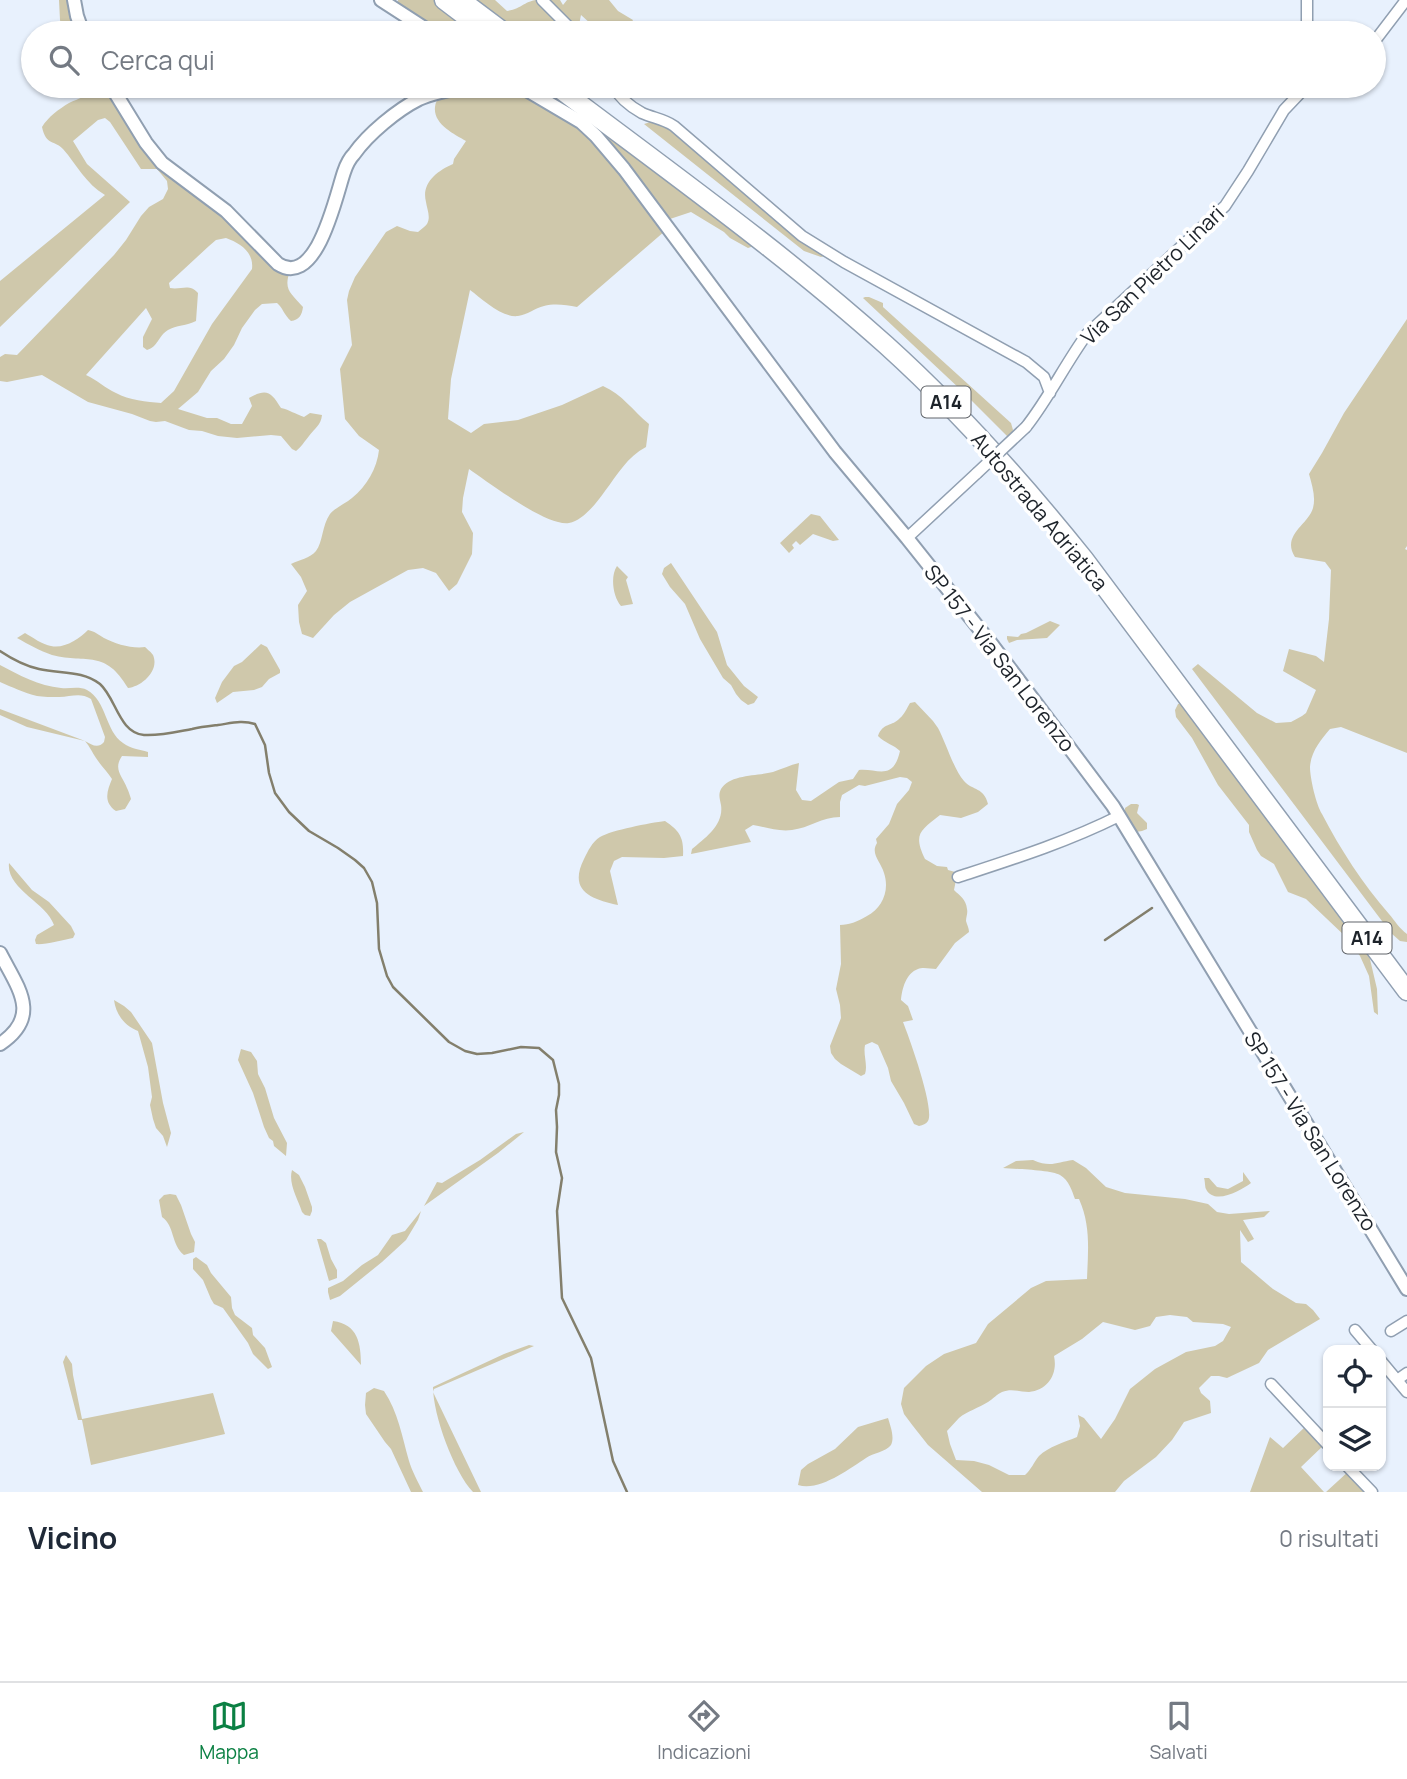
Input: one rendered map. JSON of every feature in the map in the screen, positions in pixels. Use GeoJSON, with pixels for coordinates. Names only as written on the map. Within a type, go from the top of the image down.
{"type":"FeatureCollection","features":[{"type":"Feature","properties":{"kind":"highway"},"geometry":{"type":"LineString","coordinates":[[444,0],[471,21]]}},
{"type":"Feature","properties":{"kind":"highway"},"geometry":{"type":"LineString","coordinates":[[461,0],[489,21]]}},
{"type":"Feature","properties":{"kind":"highway","name":"Autostrada Adriatica"},"geometry":{"type":"LineString","coordinates":[[572,98],[831,297],[915,372],[971,428],[1084,559],[1407,991]]}},
{"type":"Feature","properties":{"kind":"highway","name":"Autostrada Adriatica"},"geometry":{"type":"LineString","coordinates":[[590,98],[839,290],[924,366],[993,436],[1094,555],[1407,973]]}},
{"type":"Feature","properties":{"kind":"main road"},"geometry":{"type":"LineString","coordinates":[[74,0],[79,21]]}},
{"type":"Feature","properties":{"kind":"main road"},"geometry":{"type":"LineString","coordinates":[[382,0],[414,21]]}},
{"type":"Feature","properties":{"kind":"main road"},"geometry":{"type":"LineString","coordinates":[[118,98],[146,143],[162,163],[226,211],[278,264],[290,268],[305,264],[314,253],[326,226],[344,169],[353,154],[390,118],[422,98]]}},
{"type":"Feature","properties":{"kind":"main road","name":"SP 157 - Via San Lorenzo"},"geometry":{"type":"LineString","coordinates":[[540,98],[581,122],[624,169],[835,452],[1001,657],[1119,816],[1407,1289]]}},
{"type":"Feature","properties":{"kind":"main road"},"geometry":{"type":"LineString","coordinates":[[0,953],[22,996],[24,1014],[20,1027],[0,1044]]}},
{"type":"Feature","properties":{"kind":"street"},"geometry":{"type":"LineString","coordinates":[[542,0],[563,21]]}},
{"type":"Feature","properties":{"kind":"street"},"geometry":{"type":"LineString","coordinates":[[1307,0],[1307,21]]}},
{"type":"Feature","properties":{"kind":"street"},"geometry":{"type":"LineString","coordinates":[[1386,26],[1406,0]]}},
{"type":"Feature","properties":{"kind":"street"},"geometry":{"type":"LineString","coordinates":[[622,98],[642,113],[674,126],[802,236],[1026,362],[1044,377],[1050,393]]}},
{"type":"Feature","properties":{"kind":"street","name":"Via San Pietro Linari"},"geometry":{"type":"LineString","coordinates":[[907,538],[1026,426],[1087,334],[1225,206],[1284,110],[1294,98]]}},
{"type":"Feature","properties":{"kind":"street"},"geometry":{"type":"LineString","coordinates":[[958,877],[1031,853],[1089,831],[1119,816]]}},
{"type":"Feature","properties":{"kind":"street"},"geometry":{"type":"LineString","coordinates":[[1391,1331],[1407,1321]]}},
{"type":"Feature","properties":{"kind":"street"},"geometry":{"type":"LineString","coordinates":[[1355,1330],[1368,1345]]}},
{"type":"Feature","properties":{"kind":"street"},"geometry":{"type":"LineString","coordinates":[[1386,1367],[1407,1392]]}},
{"type":"Feature","properties":{"kind":"street"},"geometry":{"type":"LineString","coordinates":[[1397,1380],[1407,1373]]}},
{"type":"Feature","properties":{"kind":"street"},"geometry":{"type":"LineString","coordinates":[[1271,1384],[1323,1440]]}},
{"type":"Feature","properties":{"kind":"street"},"geometry":{"type":"LineString","coordinates":[[1352,1471],[1371,1492]]}},
{"type":"Feature","properties":{"kind":"shaded area"},"geometry":{"type":"Polygon","coordinates":[[[59,0],[71,0],[77,21],[60,20],[59,0]]]}},
{"type":"Feature","properties":{"kind":"shaded area"},"geometry":{"type":"Polygon","coordinates":[[[398,0],[434,0],[461,21],[426,21],[397,4],[398,0]]]}},
{"type":"Feature","properties":{"kind":"shaded area"},"geometry":{"type":"Polygon","coordinates":[[[475,0],[495,0],[507,11],[539,0],[560,21],[503,21],[475,0]]]}},
{"type":"Feature","properties":{"kind":"shaded area"},"geometry":{"type":"Polygon","coordinates":[[[545,0],[560,0],[563,5],[567,0],[609,0],[618,11],[633,20],[588,21],[581,15],[580,21],[565,21],[545,0]]]}},
{"type":"Feature","properties":{"kind":"shaded area"},"geometry":{"type":"Polygon","coordinates":[[[80,98],[114,98],[136,134],[290,271],[287,283],[303,307],[300,317],[291,321],[277,303],[262,304],[255,310],[234,345],[211,371],[198,392],[178,409],[231,424],[242,424],[252,406],[249,398],[268,393],[281,408],[304,417],[310,413],[322,415],[317,426],[296,451],[281,436],[218,436],[189,430],[165,421],[150,421],[88,402],[42,375],[0,381],[0,357],[5,354],[17,355],[114,255],[141,216],[149,207],[163,199],[168,189],[167,181],[157,169],[141,169],[110,122],[105,118],[98,120],[73,141],[87,164],[130,202],[0,327],[0,281],[105,195],[87,180],[63,149],[48,140],[44,133],[42,127],[47,120],[80,98]],[[226,238],[216,240],[169,283],[170,288],[188,288],[198,293],[196,321],[168,330],[147,350],[143,347],[143,337],[152,319],[146,308],[86,375],[116,393],[161,403],[174,391],[212,324],[252,269],[251,258],[241,246],[226,238]]]}},
{"type":"Feature","properties":{"kind":"shaded area"},"geometry":{"type":"Polygon","coordinates":[[[439,98],[533,98],[586,133],[599,146],[665,231],[577,307],[548,305],[512,316],[492,307],[470,290],[451,379],[448,419],[471,433],[484,424],[518,420],[562,405],[603,386],[622,398],[649,424],[646,447],[628,461],[590,510],[569,523],[547,518],[533,511],[469,469],[462,512],[473,533],[472,554],[457,584],[449,591],[436,573],[423,568],[408,570],[350,602],[313,638],[302,634],[298,605],[307,591],[291,564],[316,551],[330,514],[352,498],[367,482],[374,470],[379,450],[359,436],[345,419],[340,369],[352,345],[347,300],[349,291],[355,277],[386,232],[397,226],[418,232],[426,225],[429,216],[425,195],[428,183],[441,170],[453,164],[466,141],[445,128],[437,119],[435,106],[439,98]]]}},
{"type":"Feature","properties":{"kind":"shaded area"},"geometry":{"type":"Polygon","coordinates":[[[553,98],[562,98],[606,130],[754,246],[748,248],[691,212],[667,220],[570,109],[553,98]]]}},
{"type":"Feature","properties":{"kind":"shaded area"},"geometry":{"type":"Polygon","coordinates":[[[663,121],[825,256],[804,251],[644,124],[663,121]]]}},
{"type":"Feature","properties":{"kind":"shaded area"},"geometry":{"type":"Polygon","coordinates":[[[863,298],[883,303],[883,307],[1011,423],[1013,430],[1010,439],[863,298]]]}},
{"type":"Feature","properties":{"kind":"shaded area"},"geometry":{"type":"Polygon","coordinates":[[[1407,319],[1407,753],[1341,727],[1330,729],[1323,737],[1314,751],[1310,767],[1316,798],[1329,827],[1379,903],[1407,934],[1407,942],[1400,941],[1391,933],[1192,669],[1198,664],[1257,713],[1276,723],[1291,722],[1306,713],[1316,690],[1283,671],[1289,649],[1316,656],[1324,662],[1331,570],[1325,562],[1295,557],[1291,542],[1313,508],[1314,495],[1309,474],[1344,413],[1407,319]]]}},
{"type":"Feature","properties":{"kind":"shaded area"},"geometry":{"type":"Polygon","coordinates":[[[811,514],[820,516],[839,540],[833,541],[813,534],[800,545],[796,541],[789,553],[780,543],[811,514]]]}},
{"type":"Feature","properties":{"kind":"shaded area"},"geometry":{"type":"Polygon","coordinates":[[[671,563],[717,632],[727,665],[744,686],[758,697],[754,703],[748,705],[741,700],[723,678],[700,639],[685,604],[662,574],[664,568],[671,563]]]}},
{"type":"Feature","properties":{"kind":"shaded area"},"geometry":{"type":"Polygon","coordinates":[[[617,566],[628,577],[626,580],[633,604],[621,606],[616,597],[613,581],[617,566]]]}},
{"type":"Feature","properties":{"kind":"shaded area"},"geometry":{"type":"Polygon","coordinates":[[[1050,621],[1060,625],[1047,638],[1009,643],[1007,639],[1007,636],[1018,637],[1050,621]]]}},
{"type":"Feature","properties":{"kind":"shaded area"},"geometry":{"type":"Polygon","coordinates":[[[88,630],[119,644],[145,647],[153,655],[152,672],[143,681],[128,688],[120,676],[103,663],[52,655],[17,638],[25,633],[41,643],[56,647],[76,640],[88,630]]]}},
{"type":"Feature","properties":{"kind":"shaded area"},"geometry":{"type":"Polygon","coordinates":[[[261,644],[267,647],[280,673],[262,687],[233,692],[217,703],[215,698],[222,682],[234,666],[261,644]]]}},
{"type":"Feature","properties":{"kind":"shaded area"},"geometry":{"type":"Polygon","coordinates":[[[0,665],[45,685],[87,690],[99,701],[117,738],[129,747],[148,752],[148,757],[122,756],[119,761],[119,772],[131,799],[125,809],[116,811],[109,804],[108,792],[112,779],[85,741],[97,746],[104,742],[105,737],[91,699],[79,695],[39,696],[23,692],[0,682],[0,665]]]}},
{"type":"Feature","properties":{"kind":"shaded area"},"geometry":{"type":"Polygon","coordinates":[[[1184,701],[1369,955],[1377,989],[1378,1015],[1374,1012],[1369,976],[1360,956],[1346,937],[1306,899],[1288,892],[1274,864],[1257,850],[1249,832],[1249,825],[1218,785],[1192,738],[1176,717],[1178,704],[1184,701]]]}},
{"type":"Feature","properties":{"kind":"shaded area"},"geometry":{"type":"Polygon","coordinates":[[[915,702],[938,728],[960,776],[984,795],[988,804],[978,812],[961,818],[940,815],[923,829],[919,838],[925,859],[937,866],[947,867],[957,875],[954,890],[965,903],[969,932],[955,943],[936,969],[920,968],[910,974],[902,991],[901,1000],[908,1006],[913,1020],[903,1022],[928,1103],[928,1121],[919,1126],[914,1124],[891,1081],[878,1045],[872,1042],[865,1045],[866,1071],[861,1076],[835,1059],[830,1046],[841,1018],[836,989],[841,964],[840,925],[867,916],[881,904],[886,880],[875,854],[876,839],[889,824],[897,804],[912,782],[900,777],[865,786],[859,785],[842,795],[840,817],[792,830],[753,825],[745,830],[751,842],[691,854],[692,849],[717,825],[721,812],[720,791],[731,781],[799,763],[796,790],[802,800],[811,801],[839,782],[853,779],[859,770],[889,770],[897,761],[900,751],[878,736],[882,729],[901,717],[910,703],[915,702]]]}},
{"type":"Feature","properties":{"kind":"shaded area"},"geometry":{"type":"Polygon","coordinates":[[[0,709],[85,741],[27,727],[0,715],[0,709]]]}},
{"type":"Feature","properties":{"kind":"shaded area"},"geometry":{"type":"Polygon","coordinates":[[[1131,804],[1139,805],[1137,813],[1147,823],[1147,829],[1136,832],[1125,814],[1125,808],[1131,804]]]}},
{"type":"Feature","properties":{"kind":"shaded area"},"geometry":{"type":"Polygon","coordinates":[[[665,821],[680,835],[683,856],[622,857],[614,861],[610,871],[618,905],[599,900],[585,892],[579,879],[580,870],[597,839],[622,829],[665,821]]]}},
{"type":"Feature","properties":{"kind":"shaded area"},"geometry":{"type":"Polygon","coordinates":[[[9,863],[32,890],[49,902],[71,926],[75,934],[73,938],[36,944],[37,935],[54,925],[43,909],[14,880],[9,863]]]}},
{"type":"Feature","properties":{"kind":"shaded area"},"geometry":{"type":"Polygon","coordinates":[[[114,1000],[131,1012],[152,1043],[171,1133],[167,1147],[153,1119],[148,1067],[138,1031],[122,1019],[114,1000]]]}},
{"type":"Feature","properties":{"kind":"shaded area"},"geometry":{"type":"Polygon","coordinates":[[[241,1049],[251,1052],[257,1061],[258,1074],[274,1118],[287,1143],[286,1156],[274,1146],[264,1127],[238,1060],[241,1049]]]}},
{"type":"Feature","properties":{"kind":"shaded area"},"geometry":{"type":"Polygon","coordinates":[[[524,1132],[424,1206],[437,1182],[442,1183],[516,1134],[524,1132]]]}},
{"type":"Feature","properties":{"kind":"shaded area"},"geometry":{"type":"Polygon","coordinates":[[[1033,1160],[1049,1164],[1073,1160],[1106,1187],[1125,1193],[1185,1199],[1208,1204],[1217,1212],[1229,1214],[1270,1211],[1264,1217],[1243,1220],[1254,1239],[1248,1242],[1240,1230],[1241,1262],[1273,1289],[1296,1303],[1306,1304],[1320,1319],[1268,1350],[1259,1363],[1227,1378],[1211,1376],[1199,1388],[1210,1401],[1211,1413],[1184,1422],[1156,1457],[1124,1481],[1115,1492],[982,1492],[928,1445],[904,1414],[901,1404],[904,1388],[926,1366],[944,1354],[976,1343],[988,1324],[1031,1288],[1046,1281],[1087,1279],[1087,1229],[1079,1199],[1075,1199],[1068,1183],[1056,1173],[1003,1168],[1016,1161],[1033,1160]],[[1156,1317],[1150,1326],[1135,1330],[1103,1322],[1054,1356],[1053,1375],[1041,1388],[1029,1392],[1002,1392],[959,1418],[947,1431],[956,1460],[989,1465],[1009,1475],[1025,1475],[1043,1453],[1077,1437],[1080,1426],[1078,1415],[1084,1418],[1101,1439],[1130,1389],[1155,1369],[1186,1352],[1215,1346],[1223,1341],[1231,1327],[1193,1322],[1187,1317],[1156,1317]]]}},
{"type":"Feature","properties":{"kind":"shaded area"},"geometry":{"type":"Polygon","coordinates":[[[292,1170],[299,1175],[305,1187],[312,1207],[310,1216],[302,1212],[292,1186],[292,1170]]]}},
{"type":"Feature","properties":{"kind":"shaded area"},"geometry":{"type":"Polygon","coordinates":[[[1243,1172],[1251,1183],[1235,1192],[1215,1196],[1206,1188],[1204,1178],[1209,1178],[1217,1187],[1228,1189],[1243,1181],[1243,1172]]]}},
{"type":"Feature","properties":{"kind":"shaded area"},"geometry":{"type":"Polygon","coordinates":[[[170,1194],[176,1195],[181,1205],[195,1242],[194,1252],[184,1255],[180,1251],[169,1225],[162,1217],[159,1200],[170,1194]]]}},
{"type":"Feature","properties":{"kind":"shaded area"},"geometry":{"type":"Polygon","coordinates":[[[421,1211],[406,1240],[340,1296],[330,1300],[328,1288],[343,1281],[378,1255],[392,1235],[405,1231],[421,1211]]]}},
{"type":"Feature","properties":{"kind":"shaded area"},"geometry":{"type":"Polygon","coordinates":[[[317,1239],[326,1243],[337,1270],[337,1278],[329,1281],[317,1239]]]}},
{"type":"Feature","properties":{"kind":"shaded area"},"geometry":{"type":"Polygon","coordinates":[[[196,1257],[207,1265],[231,1297],[235,1315],[252,1328],[253,1335],[265,1348],[272,1367],[268,1369],[253,1354],[223,1308],[214,1304],[203,1280],[193,1269],[193,1259],[196,1257]]]}},
{"type":"Feature","properties":{"kind":"shaded area"},"geometry":{"type":"Polygon","coordinates":[[[333,1321],[348,1326],[353,1331],[359,1343],[361,1365],[331,1331],[333,1321]]]}},
{"type":"Feature","properties":{"kind":"shaded area"},"geometry":{"type":"Polygon","coordinates":[[[529,1345],[534,1346],[434,1389],[433,1391],[433,1387],[504,1354],[529,1345]]]}},
{"type":"Feature","properties":{"kind":"shaded area"},"geometry":{"type":"Polygon","coordinates":[[[66,1355],[72,1364],[82,1419],[213,1393],[225,1434],[91,1465],[82,1420],[78,1420],[63,1362],[66,1355]]]}},
{"type":"Feature","properties":{"kind":"shaded area"},"geometry":{"type":"Polygon","coordinates":[[[374,1388],[384,1391],[393,1407],[410,1465],[423,1492],[411,1492],[391,1449],[366,1414],[366,1393],[374,1388]]]}},
{"type":"Feature","properties":{"kind":"shaded area"},"geometry":{"type":"Polygon","coordinates":[[[433,1393],[481,1492],[473,1492],[452,1457],[433,1393]]]}},
{"type":"Feature","properties":{"kind":"shaded area"},"geometry":{"type":"Polygon","coordinates":[[[888,1418],[892,1431],[889,1447],[824,1482],[798,1485],[801,1470],[808,1464],[835,1449],[858,1427],[888,1418]]]}},
{"type":"Feature","properties":{"kind":"shaded area"},"geometry":{"type":"Polygon","coordinates":[[[1307,1425],[1323,1442],[1323,1446],[1301,1467],[1324,1492],[1250,1492],[1270,1437],[1283,1448],[1307,1425]]]}},
{"type":"Feature","properties":{"kind":"shaded area"},"geometry":{"type":"Polygon","coordinates":[[[1351,1471],[1369,1492],[1326,1492],[1351,1471]]]}},
{"type":"Feature","properties":{"kind":"waterway"},"geometry":{"type":"LineString","coordinates":[[0,651],[34,668],[78,674],[100,684],[123,722],[136,733],[156,735],[237,722],[255,724],[265,745],[275,793],[289,812],[309,831],[355,860],[364,868],[372,882],[377,903],[379,949],[393,987],[449,1042],[465,1051],[477,1054],[521,1047],[539,1048],[553,1060],[559,1084],[556,1152],[562,1178],[557,1211],[562,1298],[591,1358],[613,1461],[627,1492]]}},
{"type":"Feature","properties":{"kind":"waterway"},"geometry":{"type":"LineString","coordinates":[[1105,940],[1152,908]]}}]}
